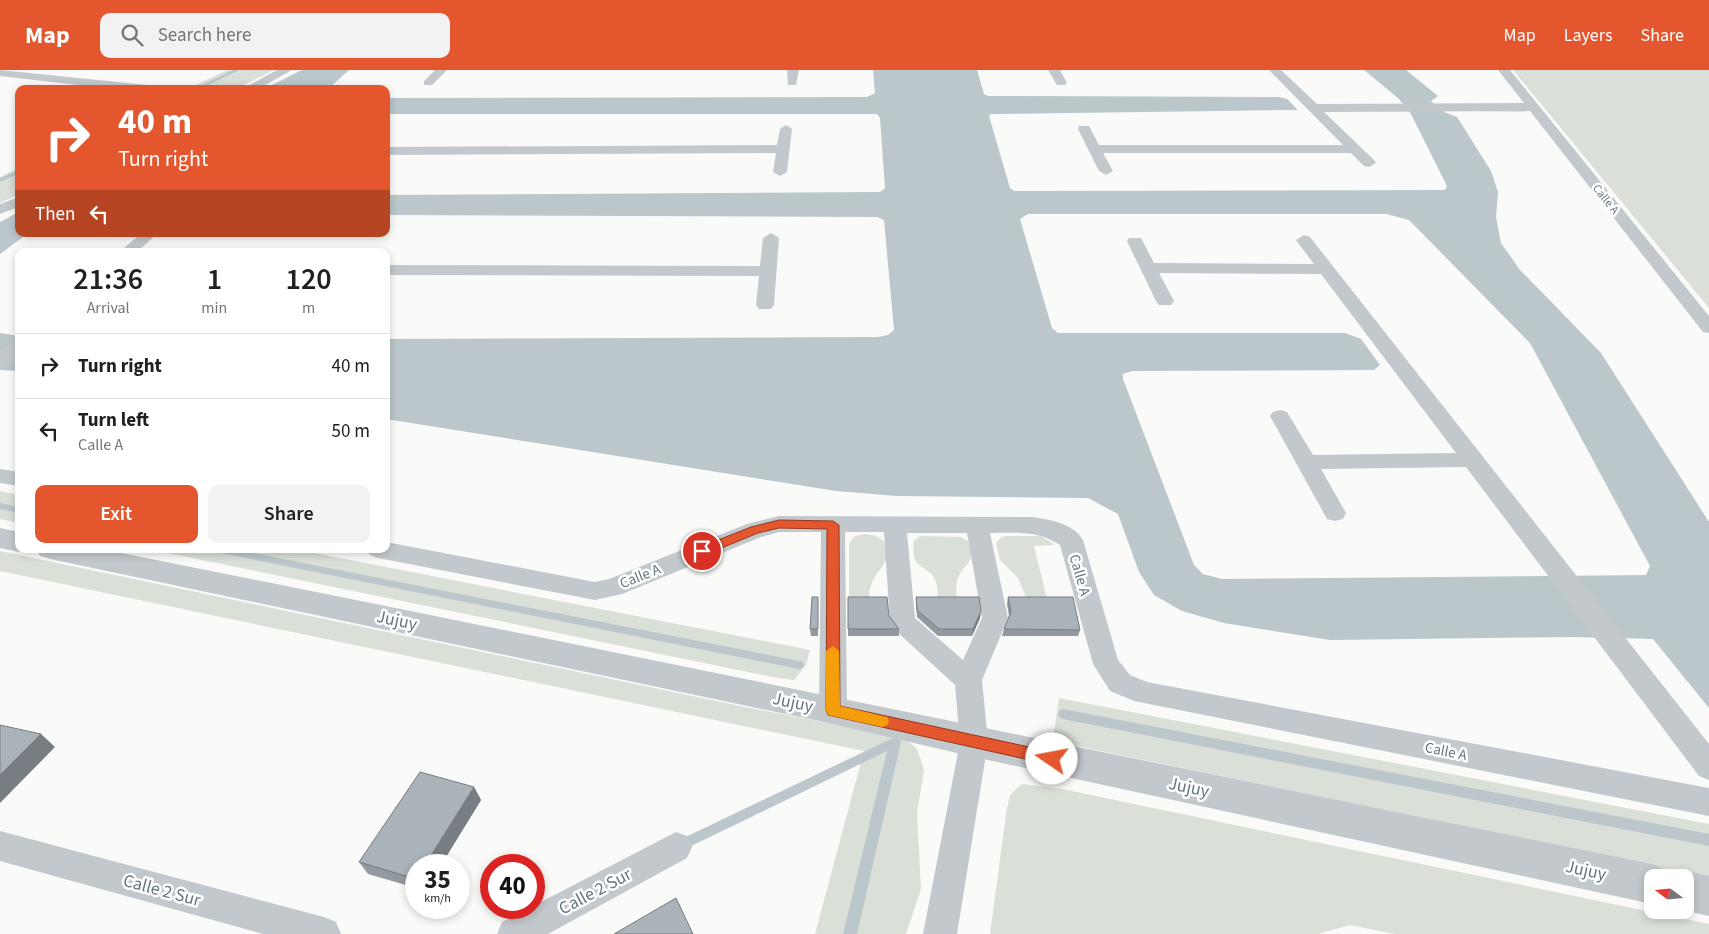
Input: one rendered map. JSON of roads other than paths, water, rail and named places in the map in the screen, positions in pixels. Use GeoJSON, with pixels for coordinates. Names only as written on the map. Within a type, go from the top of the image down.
{"type":"FeatureCollection","features":[{"type":"Feature","properties":{"kind":"street"},"geometry":{"type":"LineString","coordinates":[[256,85],[286,70]]}},
{"type":"Feature","properties":{"kind":"street"},"geometry":{"type":"LineString","coordinates":[[428,83],[441,70]]}},
{"type":"Feature","properties":{"kind":"street"},"geometry":{"type":"LineString","coordinates":[[792,83],[793,70]]}},
{"type":"Feature","properties":{"kind":"street"},"geometry":{"type":"LineString","coordinates":[[1054,70],[1061,83]]}},
{"type":"Feature","properties":{"kind":"street"},"geometry":{"type":"LineString","coordinates":[[1275,70],[1369,163]]}},
{"type":"Feature","properties":{"kind":"street","name":"Calle A"},"geometry":{"type":"LineString","coordinates":[[1504,70],[1709,328]]}},
{"type":"Feature","properties":{"kind":"street"},"geometry":{"type":"LineString","coordinates":[[0,73],[110,85]]}},
{"type":"Feature","properties":{"kind":"street"},"geometry":{"type":"LineString","coordinates":[[1313,108],[1534,107]]}},
{"type":"Feature","properties":{"kind":"street"},"geometry":{"type":"LineString","coordinates":[[780,172],[786,129]]}},
{"type":"Feature","properties":{"kind":"street"},"geometry":{"type":"LineString","coordinates":[[1084,129],[1106,171]]}},
{"type":"Feature","properties":{"kind":"street"},"geometry":{"type":"LineString","coordinates":[[390,150],[783,149]]}},
{"type":"Feature","properties":{"kind":"street"},"geometry":{"type":"LineString","coordinates":[[1095,149],[1354,149]]}},
{"type":"Feature","properties":{"kind":"street"},"geometry":{"type":"LineString","coordinates":[[0,210],[15,203]]}},
{"type":"Feature","properties":{"kind":"street"},"geometry":{"type":"LineString","coordinates":[[133,248],[145,237]]}},
{"type":"Feature","properties":{"kind":"street"},"geometry":{"type":"LineString","coordinates":[[765,305],[771,238]]}},
{"type":"Feature","properties":{"kind":"street"},"geometry":{"type":"LineString","coordinates":[[1304,240],[1709,767]]}},
{"type":"Feature","properties":{"kind":"street"},"geometry":{"type":"LineString","coordinates":[[1135,241],[1165,300]]}},
{"type":"Feature","properties":{"kind":"street"},"geometry":{"type":"LineString","coordinates":[[1149,268],[1326,268]]}},
{"type":"Feature","properties":{"kind":"street"},"geometry":{"type":"LineString","coordinates":[[390,270],[768,270]]}},
{"type":"Feature","properties":{"kind":"street"},"geometry":{"type":"LineString","coordinates":[[0,361],[15,348]]}},
{"type":"Feature","properties":{"kind":"street"},"geometry":{"type":"LineString","coordinates":[[1280,416],[1335,513]]}},
{"type":"Feature","properties":{"kind":"street"},"geometry":{"type":"LineString","coordinates":[[1306,462],[1473,460]]}},
{"type":"Feature","properties":{"kind":"street"},"geometry":{"type":"LineString","coordinates":[[0,476],[15,478]]}},
{"type":"Feature","properties":{"kind":"street","name":"Calle A"},"geometry":{"type":"LineString","coordinates":[[390,551],[595,591],[613,587],[756,530],[779,524],[1034,525],[1053,529],[1071,540],[1106,664],[1120,683],[1144,693],[1709,802]]}},
{"type":"Feature","properties":{"kind":"street"},"geometry":{"type":"LineString","coordinates":[[833,525],[833,710]]}},
{"type":"Feature","properties":{"kind":"street"},"geometry":{"type":"LineString","coordinates":[[896,525],[903,622],[968,680]]}},
{"type":"Feature","properties":{"kind":"street"},"geometry":{"type":"LineString","coordinates":[[940,934],[974,742],[968,680],[995,618],[977,525]]}},
{"type":"Feature","properties":{"kind":"street"},"geometry":{"type":"LineString","coordinates":[[0,538],[15,541]]}},
{"type":"Feature","properties":{"kind":"street","name":"Jujuy"},"geometry":{"type":"LineString","coordinates":[[69,553],[833,710],[974,742],[1644,882]]}},
{"type":"Feature","properties":{"kind":"street","name":"Calle 2 Sur"},"geometry":{"type":"LineString","coordinates":[[0,846],[324,934]]}},
{"type":"Feature","properties":{"kind":"street","name":"Calle 2 Sur"},"geometry":{"type":"LineString","coordinates":[[514,934],[676,847]]}},
{"type":"Feature","properties":{"kind":"street"},"geometry":{"type":"LineString","coordinates":[[1694,893],[1709,896]]}},
{"type":"Feature","properties":{"kind":"street"},"geometry":{"type":"LineString","coordinates":[[220,906],[261,934]]}},
{"type":"Feature","properties":{"kind":"waterway"},"geometry":{"type":"LineString","coordinates":[[204,85],[237,70]]}},
{"type":"Feature","properties":{"kind":"waterway"},"geometry":{"type":"LineString","coordinates":[[0,180],[15,174]]}},
{"type":"Feature","properties":{"kind":"waterway"},"geometry":{"type":"LineString","coordinates":[[0,506],[15,509]]}},
{"type":"Feature","properties":{"kind":"waterway"},"geometry":{"type":"LineString","coordinates":[[236,553],[799,665]]}},
{"type":"Feature","properties":{"kind":"waterway"},"geometry":{"type":"LineString","coordinates":[[1063,714],[1709,840]]}},
{"type":"Feature","properties":{"kind":"waterway"},"geometry":{"type":"LineString","coordinates":[[679,846],[895,742],[850,934]]}}]}
